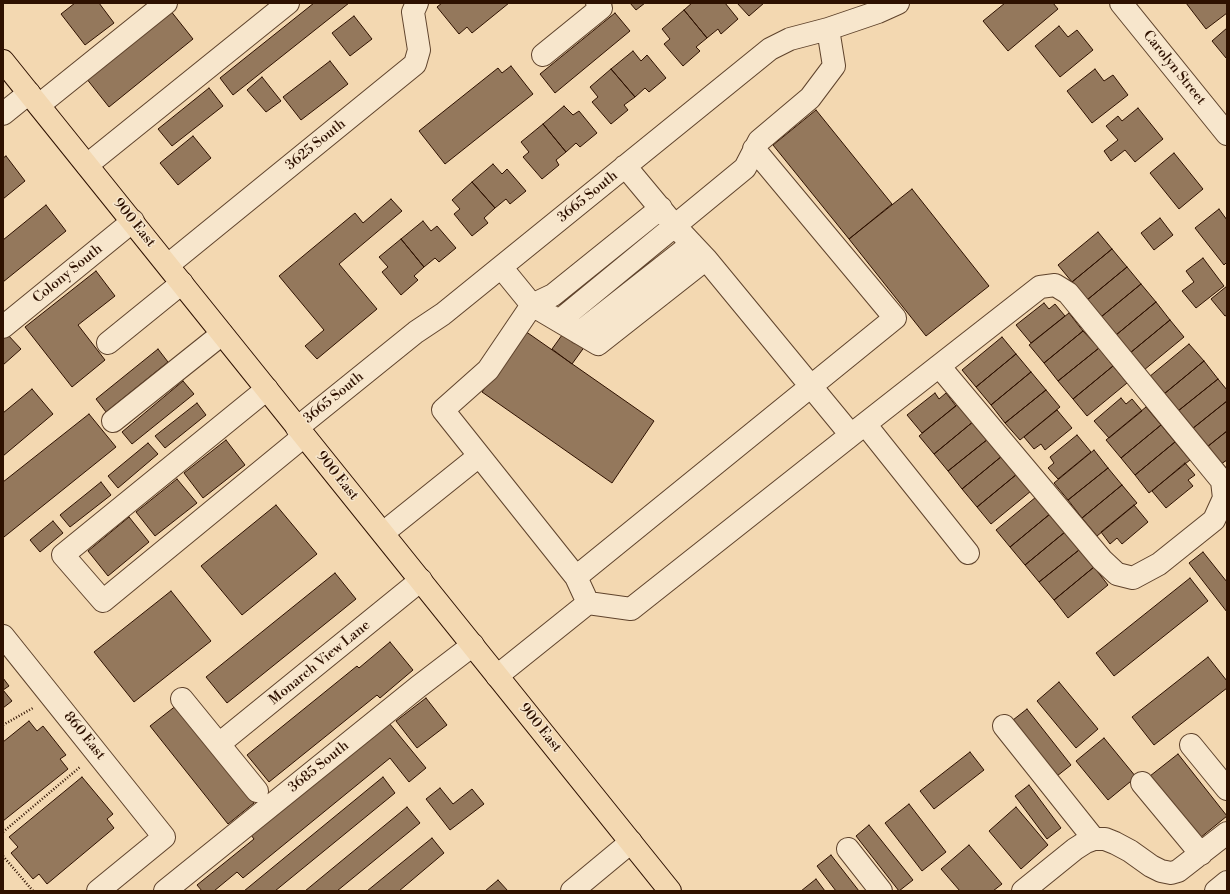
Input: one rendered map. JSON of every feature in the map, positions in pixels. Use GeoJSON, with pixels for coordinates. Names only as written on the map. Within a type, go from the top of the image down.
{"type":"FeatureCollection","features":[{"type":"Feature","properties":{"kind":"main road","name":"900 East"},"geometry":{"type":"LineString","coordinates":[[3,61],[670,891]]}},
{"type":"Feature","properties":{"kind":"street"},"geometry":{"type":"LineString","coordinates":[[3,114],[34,99],[166,3]]}},
{"type":"Feature","properties":{"kind":"street"},"geometry":{"type":"LineString","coordinates":[[87,165],[288,3]]}},
{"type":"Feature","properties":{"kind":"street","name":"3625 South"},"geometry":{"type":"LineString","coordinates":[[168,265],[415,64],[419,50],[413,12],[417,3]]}},
{"type":"Feature","properties":{"kind":"street"},"geometry":{"type":"LineString","coordinates":[[543,55],[601,8],[597,3]]}},
{"type":"Feature","properties":{"kind":"street","name":"3665 South"},"geometry":{"type":"LineString","coordinates":[[267,390],[64,555],[103,601],[416,332],[443,314],[770,49],[790,39],[828,29],[878,12],[898,3]]}},
{"type":"Feature","properties":{"kind":"street","name":"Carolyn Street"},"geometry":{"type":"LineString","coordinates":[[1121,3],[1227,134]]}},
{"type":"Feature","properties":{"kind":"street"},"geometry":{"type":"LineString","coordinates":[[588,603],[576,577],[443,410],[488,370],[563,323],[683,234],[745,168],[759,141],[810,98],[834,66],[828,29]]}},
{"type":"Feature","properties":{"kind":"street"},"geometry":{"type":"LineString","coordinates":[[576,577],[895,318],[754,149]]}},
{"type":"Feature","properties":{"kind":"street"},"geometry":{"type":"LineString","coordinates":[[624,166],[811,386],[858,429],[968,552]]}},
{"type":"Feature","properties":{"kind":"street","name":"Colony South"},"geometry":{"type":"LineString","coordinates":[[3,327],[133,221]]}},
{"type":"Feature","properties":{"kind":"street"},"geometry":{"type":"LineString","coordinates":[[563,323],[553,295],[683,234]]}},
{"type":"Feature","properties":{"kind":"street"},"geometry":{"type":"LineString","coordinates":[[563,323],[683,234]]}},
{"type":"Feature","properties":{"kind":"street"},"geometry":{"type":"LineString","coordinates":[[501,267],[563,323]]}},
{"type":"Feature","properties":{"kind":"street"},"geometry":{"type":"LineString","coordinates":[[108,343],[182,283]]}},
{"type":"Feature","properties":{"kind":"street"},"geometry":{"type":"LineString","coordinates":[[497,676],[588,603],[631,609],[858,429],[1040,287],[1055,285],[1068,293],[1222,481],[1224,498],[1214,520],[1159,564],[1133,578],[1116,574],[1102,560],[939,366]]}},
{"type":"Feature","properties":{"kind":"street"},"geometry":{"type":"LineString","coordinates":[[112,421],[222,334]]}},
{"type":"Feature","properties":{"kind":"street"},"geometry":{"type":"LineString","coordinates":[[383,533],[479,456]]}},
{"type":"Feature","properties":{"kind":"street","name":"Monarch View Lane"},"geometry":{"type":"LineString","coordinates":[[219,744],[421,580]]}},
{"type":"Feature","properties":{"kind":"street","name":"860 East"},"geometry":{"type":"LineString","coordinates":[[3,636],[164,837],[98,891]]}},
{"type":"Feature","properties":{"kind":"street","name":"3685 South"},"geometry":{"type":"LineString","coordinates":[[165,891],[418,688],[473,646]]}},
{"type":"Feature","properties":{"kind":"street"},"geometry":{"type":"LineString","coordinates":[[182,699],[257,791]]}},
{"type":"Feature","properties":{"kind":"street"},"geometry":{"type":"LineString","coordinates":[[1004,726],[1094,839]]}},
{"type":"Feature","properties":{"kind":"street"},"geometry":{"type":"LineString","coordinates":[[1191,745],[1227,789]]}},
{"type":"Feature","properties":{"kind":"street"},"geometry":{"type":"LineString","coordinates":[[1142,783],[1201,854]]}},
{"type":"Feature","properties":{"kind":"street"},"geometry":{"type":"LineString","coordinates":[[1023,891],[1075,849],[1094,839],[1105,839],[1115,843],[1130,851],[1151,866],[1161,871],[1171,873],[1178,871],[1227,833]]}},
{"type":"Feature","properties":{"kind":"street"},"geometry":{"type":"LineString","coordinates":[[572,891],[631,842]]}},
{"type":"Feature","properties":{"kind":"street"},"geometry":{"type":"LineString","coordinates":[[848,849],[881,891]]}},
{"type":"Feature","properties":{"kind":"street"},"geometry":{"type":"LineString","coordinates":[[1216,891],[1227,882]]}},
{"type":"Feature","properties":{"kind":"path"},"geometry":{"type":"LineString","coordinates":[[3,725],[33,708]]}},
{"type":"Feature","properties":{"kind":"path"},"geometry":{"type":"LineString","coordinates":[[3,832],[80,767]]}},
{"type":"Feature","properties":{"kind":"path"},"geometry":{"type":"LineString","coordinates":[[3,856],[33,891]]}},
{"type":"Feature","properties":{"kind":"building"},"geometry":{"type":"Polygon","coordinates":[[[75,3],[99,3],[114,23],[85,45],[61,14],[75,3]]]}},
{"type":"Feature","properties":{"kind":"building"},"geometry":{"type":"Polygon","coordinates":[[[314,3],[349,3],[233,95],[220,78],[314,3]]]}},
{"type":"Feature","properties":{"kind":"building"},"geometry":{"type":"Polygon","coordinates":[[[442,3],[509,3],[472,33],[467,27],[459,34],[437,7],[442,3]]]}},
{"type":"Feature","properties":{"kind":"building"},"geometry":{"type":"Polygon","coordinates":[[[630,3],[645,3],[636,10],[630,3]]]}},
{"type":"Feature","properties":{"kind":"building"},"geometry":{"type":"Polygon","coordinates":[[[692,3],[725,3],[738,19],[721,34],[718,29],[707,38],[684,10],[692,3]]]}},
{"type":"Feature","properties":{"kind":"building"},"geometry":{"type":"Polygon","coordinates":[[[737,3],[764,3],[749,16],[737,3]]]}},
{"type":"Feature","properties":{"kind":"building"},"geometry":{"type":"Polygon","coordinates":[[[1005,3],[1053,3],[1058,9],[1008,51],[983,21],[1005,3]]]}},
{"type":"Feature","properties":{"kind":"building"},"geometry":{"type":"Polygon","coordinates":[[[1186,3],[1227,3],[1227,13],[1206,29],[1186,3]]]}},
{"type":"Feature","properties":{"kind":"building"},"geometry":{"type":"Polygon","coordinates":[[[170,10],[193,39],[109,107],[86,78],[170,10]]]}},
{"type":"Feature","properties":{"kind":"building"},"geometry":{"type":"Polygon","coordinates":[[[684,10],[707,38],[696,47],[700,51],[683,66],[664,44],[670,39],[662,29],[684,10]]]}},
{"type":"Feature","properties":{"kind":"building"},"geometry":{"type":"Polygon","coordinates":[[[615,13],[630,31],[555,93],[540,74],[615,13]]]}},
{"type":"Feature","properties":{"kind":"building"},"geometry":{"type":"Polygon","coordinates":[[[354,16],[372,39],[350,56],[332,33],[354,16]]]}},
{"type":"Feature","properties":{"kind":"building"},"geometry":{"type":"Polygon","coordinates":[[[1059,26],[1068,37],[1077,30],[1093,50],[1060,77],[1035,46],[1059,26]]]}},
{"type":"Feature","properties":{"kind":"building"},"geometry":{"type":"Polygon","coordinates":[[[1227,28],[1227,57],[1226,58],[1212,41],[1227,28]]]}},
{"type":"Feature","properties":{"kind":"building"},"geometry":{"type":"Polygon","coordinates":[[[633,51],[641,61],[647,55],[666,78],[649,92],[645,88],[635,97],[611,69],[633,51]]]}},
{"type":"Feature","properties":{"kind":"building"},"geometry":{"type":"Polygon","coordinates":[[[330,61],[348,84],[301,120],[283,97],[330,61]]]}},
{"type":"Feature","properties":{"kind":"building"},"geometry":{"type":"Polygon","coordinates":[[[511,66],[533,94],[445,164],[419,131],[498,68],[502,73],[511,66]]]}},
{"type":"Feature","properties":{"kind":"building"},"geometry":{"type":"Polygon","coordinates":[[[611,69],[635,97],[624,105],[628,110],[611,124],[592,102],[598,97],[590,87],[611,69]]]}},
{"type":"Feature","properties":{"kind":"building"},"geometry":{"type":"Polygon","coordinates":[[[1095,69],[1104,81],[1113,75],[1128,95],[1092,123],[1067,91],[1095,69]]]}},
{"type":"Feature","properties":{"kind":"building"},"geometry":{"type":"Polygon","coordinates":[[[262,77],[281,101],[266,112],[247,90],[262,77]]]}},
{"type":"Feature","properties":{"kind":"building"},"geometry":{"type":"Polygon","coordinates":[[[209,88],[223,106],[172,146],[158,129],[209,88]]]}},
{"type":"Feature","properties":{"kind":"building"},"geometry":{"type":"Polygon","coordinates":[[[564,106],[573,115],[579,111],[597,133],[580,147],[576,143],[566,152],[543,124],[564,106]]]}},
{"type":"Feature","properties":{"kind":"building"},"geometry":{"type":"Polygon","coordinates":[[[1138,108],[1163,139],[1135,162],[1125,150],[1111,161],[1104,151],[1118,140],[1106,126],[1118,116],[1122,121],[1138,108]]]}},
{"type":"Feature","properties":{"kind":"building"},"geometry":{"type":"Polygon","coordinates":[[[816,110],[892,204],[849,239],[773,145],[816,110]]]}},
{"type":"Feature","properties":{"kind":"building"},"geometry":{"type":"Polygon","coordinates":[[[543,124],[566,152],[556,160],[559,165],[542,179],[523,157],[529,152],[521,142],[543,124]]]}},
{"type":"Feature","properties":{"kind":"building"},"geometry":{"type":"Polygon","coordinates":[[[193,136],[211,158],[178,185],[160,163],[193,136]]]}},
{"type":"Feature","properties":{"kind":"building"},"geometry":{"type":"Polygon","coordinates":[[[1174,153],[1203,189],[1179,209],[1150,173],[1174,153]]]}},
{"type":"Feature","properties":{"kind":"building"},"geometry":{"type":"Polygon","coordinates":[[[6,156],[25,181],[3,199],[3,158],[6,156]]]}},
{"type":"Feature","properties":{"kind":"building"},"geometry":{"type":"Polygon","coordinates":[[[493,164],[502,174],[507,169],[526,191],[510,204],[506,199],[495,208],[472,182],[493,164]]]}},
{"type":"Feature","properties":{"kind":"building"},"geometry":{"type":"Polygon","coordinates":[[[472,182],[495,208],[484,218],[488,223],[472,236],[454,214],[460,209],[452,200],[472,182]]]}},
{"type":"Feature","properties":{"kind":"building"},"geometry":{"type":"Polygon","coordinates":[[[912,189],[989,286],[926,336],[849,239],[912,189]]]}},
{"type":"Feature","properties":{"kind":"building"},"geometry":{"type":"Polygon","coordinates":[[[391,199],[402,211],[339,264],[377,309],[317,359],[305,346],[324,330],[279,276],[355,213],[363,223],[391,199]]]}},
{"type":"Feature","properties":{"kind":"building"},"geometry":{"type":"Polygon","coordinates":[[[46,205],[66,231],[3,282],[3,240],[46,205]]]}},
{"type":"Feature","properties":{"kind":"building"},"geometry":{"type":"Polygon","coordinates":[[[1219,209],[1227,220],[1227,262],[1224,265],[1195,228],[1219,209]]]}},
{"type":"Feature","properties":{"kind":"building"},"geometry":{"type":"Polygon","coordinates":[[[1160,218],[1173,235],[1154,250],[1141,233],[1160,218]]]}},
{"type":"Feature","properties":{"kind":"building"},"geometry":{"type":"Polygon","coordinates":[[[423,221],[431,231],[437,226],[456,248],[439,262],[435,258],[424,267],[401,239],[423,221]]]}},
{"type":"Feature","properties":{"kind":"building"},"geometry":{"type":"Polygon","coordinates":[[[1098,232],[1112,249],[1072,282],[1058,265],[1098,232]]]}},
{"type":"Feature","properties":{"kind":"building"},"geometry":{"type":"Polygon","coordinates":[[[401,239],[424,267],[414,276],[418,280],[401,295],[382,272],[388,267],[379,257],[401,239]]]}},
{"type":"Feature","properties":{"kind":"building"},"geometry":{"type":"Polygon","coordinates":[[[1112,249],[1127,267],[1087,300],[1072,282],[1112,249]]]}},
{"type":"Feature","properties":{"kind":"building"},"geometry":{"type":"Polygon","coordinates":[[[1203,258],[1224,286],[1196,308],[1182,291],[1194,282],[1186,271],[1203,258]]]}},
{"type":"Feature","properties":{"kind":"building"},"geometry":{"type":"Polygon","coordinates":[[[1127,267],[1141,284],[1101,317],[1087,300],[1127,267]]]}},
{"type":"Feature","properties":{"kind":"building"},"geometry":{"type":"Polygon","coordinates":[[[96,271],[115,296],[78,325],[105,360],[72,387],[25,327],[96,271]]]}},
{"type":"Feature","properties":{"kind":"building"},"geometry":{"type":"Polygon","coordinates":[[[581,278],[638,319],[601,324],[572,364],[552,349],[580,310],[560,295],[581,278]]]}},
{"type":"Feature","properties":{"kind":"building"},"geometry":{"type":"Polygon","coordinates":[[[1141,284],[1156,302],[1116,335],[1101,317],[1141,284]]]}},
{"type":"Feature","properties":{"kind":"building"},"geometry":{"type":"Polygon","coordinates":[[[1227,286],[1227,315],[1225,316],[1211,299],[1227,286]]]}},
{"type":"Feature","properties":{"kind":"building"},"geometry":{"type":"Polygon","coordinates":[[[1156,302],[1170,320],[1130,353],[1116,335],[1156,302]]]}},
{"type":"Feature","properties":{"kind":"building"},"geometry":{"type":"Polygon","coordinates":[[[1044,303],[1049,309],[1055,304],[1065,316],[1031,343],[1016,325],[1044,303]]]}},
{"type":"Feature","properties":{"kind":"building"},"geometry":{"type":"Polygon","coordinates":[[[1069,313],[1083,331],[1044,363],[1029,345],[1069,313]]]}},
{"type":"Feature","properties":{"kind":"building"},"geometry":{"type":"Polygon","coordinates":[[[1170,320],[1184,337],[1144,370],[1130,353],[1170,320]]]}},
{"type":"Feature","properties":{"kind":"building"},"geometry":{"type":"Polygon","coordinates":[[[525,331],[654,421],[612,483],[482,392],[525,331]]]}},
{"type":"Feature","properties":{"kind":"building"},"geometry":{"type":"Polygon","coordinates":[[[1083,331],[1099,348],[1058,381],[1044,363],[1083,331]]]}},
{"type":"Feature","properties":{"kind":"building"},"geometry":{"type":"Polygon","coordinates":[[[7,334],[21,349],[3,365],[3,337],[7,334]]]}},
{"type":"Feature","properties":{"kind":"building"},"geometry":{"type":"Polygon","coordinates":[[[1002,337],[1016,354],[976,387],[962,370],[1002,337]]]}},
{"type":"Feature","properties":{"kind":"building"},"geometry":{"type":"Polygon","coordinates":[[[1189,344],[1204,361],[1164,394],[1149,377],[1189,344]]]}},
{"type":"Feature","properties":{"kind":"building"},"geometry":{"type":"Polygon","coordinates":[[[1099,348],[1113,366],[1073,399],[1058,381],[1099,348]]]}},
{"type":"Feature","properties":{"kind":"building"},"geometry":{"type":"Polygon","coordinates":[[[158,349],[168,362],[106,412],[96,399],[158,349]]]}},
{"type":"Feature","properties":{"kind":"building"},"geometry":{"type":"Polygon","coordinates":[[[1016,354],[1031,372],[991,405],[976,387],[1016,354]]]}},
{"type":"Feature","properties":{"kind":"building"},"geometry":{"type":"Polygon","coordinates":[[[1204,361],[1218,379],[1178,411],[1164,394],[1204,361]]]}},
{"type":"Feature","properties":{"kind":"building"},"geometry":{"type":"Polygon","coordinates":[[[1113,366],[1127,383],[1087,416],[1073,399],[1113,366]]]}},
{"type":"Feature","properties":{"kind":"building"},"geometry":{"type":"Polygon","coordinates":[[[1031,372],[1046,390],[1005,423],[991,405],[1031,372]]]}},
{"type":"Feature","properties":{"kind":"building"},"geometry":{"type":"Polygon","coordinates":[[[1218,379],[1227,390],[1227,401],[1192,429],[1178,411],[1218,379]]]}},
{"type":"Feature","properties":{"kind":"building"},"geometry":{"type":"Polygon","coordinates":[[[183,381],[194,394],[132,444],[122,432],[183,381]]]}},
{"type":"Feature","properties":{"kind":"building"},"geometry":{"type":"Polygon","coordinates":[[[32,389],[53,414],[3,456],[3,413],[32,389]]]}},
{"type":"Feature","properties":{"kind":"building"},"geometry":{"type":"Polygon","coordinates":[[[1046,390],[1060,407],[1020,440],[1005,423],[1046,390]]]}},
{"type":"Feature","properties":{"kind":"building"},"geometry":{"type":"Polygon","coordinates":[[[935,393],[939,399],[946,393],[956,406],[922,433],[907,415],[935,393]]]}},
{"type":"Feature","properties":{"kind":"building"},"geometry":{"type":"Polygon","coordinates":[[[1121,398],[1126,404],[1132,399],[1142,411],[1109,438],[1094,421],[1121,398]]]}},
{"type":"Feature","properties":{"kind":"building"},"geometry":{"type":"Polygon","coordinates":[[[1227,401],[1227,431],[1207,447],[1192,429],[1227,401]]]}},
{"type":"Feature","properties":{"kind":"building"},"geometry":{"type":"Polygon","coordinates":[[[197,403],[206,415],[165,448],[155,436],[197,403]]]}},
{"type":"Feature","properties":{"kind":"building"},"geometry":{"type":"Polygon","coordinates":[[[959,403],[974,421],[934,454],[919,436],[959,403]]]}},
{"type":"Feature","properties":{"kind":"building"},"geometry":{"type":"Polygon","coordinates":[[[1146,407],[1161,425],[1121,458],[1106,440],[1146,407]]]}},
{"type":"Feature","properties":{"kind":"building"},"geometry":{"type":"Polygon","coordinates":[[[1057,410],[1072,428],[1045,450],[1041,444],[1034,449],[1024,437],[1057,410]]]}},
{"type":"Feature","properties":{"kind":"building"},"geometry":{"type":"Polygon","coordinates":[[[89,414],[116,447],[4,537],[3,482],[89,414]]]}},
{"type":"Feature","properties":{"kind":"building"},"geometry":{"type":"Polygon","coordinates":[[[974,421],[988,439],[948,471],[934,454],[974,421]]]}},
{"type":"Feature","properties":{"kind":"building"},"geometry":{"type":"Polygon","coordinates":[[[1161,425],[1175,442],[1135,475],[1121,458],[1161,425]]]}},
{"type":"Feature","properties":{"kind":"building"},"geometry":{"type":"Polygon","coordinates":[[[1227,431],[1227,460],[1221,464],[1207,447],[1227,431]]]}},
{"type":"Feature","properties":{"kind":"building"},"geometry":{"type":"Polygon","coordinates":[[[1077,435],[1091,452],[1058,479],[1048,468],[1054,463],[1050,457],[1077,435]]]}},
{"type":"Feature","properties":{"kind":"building"},"geometry":{"type":"Polygon","coordinates":[[[988,439],[1002,456],[962,489],[948,471],[988,439]]]}},
{"type":"Feature","properties":{"kind":"building"},"geometry":{"type":"Polygon","coordinates":[[[226,440],[245,465],[203,498],[184,473],[226,440]]]}},
{"type":"Feature","properties":{"kind":"building"},"geometry":{"type":"Polygon","coordinates":[[[1175,442],[1190,460],[1149,493],[1135,475],[1175,442]]]}},
{"type":"Feature","properties":{"kind":"building"},"geometry":{"type":"Polygon","coordinates":[[[148,443],[158,454],[118,488],[108,476],[148,443]]]}},
{"type":"Feature","properties":{"kind":"building"},"geometry":{"type":"Polygon","coordinates":[[[1094,450],[1108,468],[1068,500],[1054,483],[1094,450]]]}},
{"type":"Feature","properties":{"kind":"building"},"geometry":{"type":"Polygon","coordinates":[[[1002,456],[1017,474],[977,507],[962,489],[1002,456]]]}},
{"type":"Feature","properties":{"kind":"building"},"geometry":{"type":"Polygon","coordinates":[[[1185,463],[1195,475],[1188,480],[1193,486],[1166,508],[1152,491],[1185,463]]]}},
{"type":"Feature","properties":{"kind":"building"},"geometry":{"type":"Polygon","coordinates":[[[1108,468],[1122,485],[1082,518],[1068,500],[1108,468]]]}},
{"type":"Feature","properties":{"kind":"building"},"geometry":{"type":"Polygon","coordinates":[[[1017,474],[1031,491],[991,524],[977,507],[1017,474]]]}},
{"type":"Feature","properties":{"kind":"building"},"geometry":{"type":"Polygon","coordinates":[[[177,479],[197,503],[155,536],[136,512],[177,479]]]}},
{"type":"Feature","properties":{"kind":"building"},"geometry":{"type":"Polygon","coordinates":[[[101,482],[111,495],[70,527],[60,515],[101,482]]]}},
{"type":"Feature","properties":{"kind":"building"},"geometry":{"type":"Polygon","coordinates":[[[1122,485],[1137,503],[1097,536],[1082,518],[1122,485]]]}},
{"type":"Feature","properties":{"kind":"building"},"geometry":{"type":"Polygon","coordinates":[[[1036,497],[1050,514],[1010,547],[996,530],[1036,497]]]}},
{"type":"Feature","properties":{"kind":"building"},"geometry":{"type":"Polygon","coordinates":[[[276,505],[317,554],[242,615],[201,566],[276,505]]]}},
{"type":"Feature","properties":{"kind":"building"},"geometry":{"type":"Polygon","coordinates":[[[1134,505],[1148,522],[1122,544],[1117,538],[1110,544],[1101,532],[1134,505]]]}},
{"type":"Feature","properties":{"kind":"building"},"geometry":{"type":"Polygon","coordinates":[[[1050,514],[1065,532],[1025,565],[1010,547],[1050,514]]]}},
{"type":"Feature","properties":{"kind":"building"},"geometry":{"type":"Polygon","coordinates":[[[129,517],[149,542],[108,576],[88,551],[129,517]]]}},
{"type":"Feature","properties":{"kind":"building"},"geometry":{"type":"Polygon","coordinates":[[[53,521],[63,533],[40,552],[30,540],[53,521]]]}},
{"type":"Feature","properties":{"kind":"building"},"geometry":{"type":"Polygon","coordinates":[[[1065,532],[1079,550],[1039,582],[1025,565],[1065,532]]]}},
{"type":"Feature","properties":{"kind":"building"},"geometry":{"type":"Polygon","coordinates":[[[1079,550],[1094,567],[1054,600],[1039,582],[1079,550]]]}},
{"type":"Feature","properties":{"kind":"building"},"geometry":{"type":"Polygon","coordinates":[[[1203,552],[1227,582],[1227,612],[1189,563],[1203,552]]]}},
{"type":"Feature","properties":{"kind":"building"},"geometry":{"type":"Polygon","coordinates":[[[1094,567],[1108,585],[1068,618],[1054,600],[1094,567]]]}},
{"type":"Feature","properties":{"kind":"building"},"geometry":{"type":"Polygon","coordinates":[[[335,573],[356,599],[227,703],[206,677],[335,573]]]}},
{"type":"Feature","properties":{"kind":"building"},"geometry":{"type":"Polygon","coordinates":[[[1190,578],[1208,601],[1114,676],[1096,653],[1190,578]]]}},
{"type":"Feature","properties":{"kind":"building"},"geometry":{"type":"Polygon","coordinates":[[[171,591],[211,641],[134,702],[94,652],[171,591]]]}},
{"type":"Feature","properties":{"kind":"building"},"geometry":{"type":"Polygon","coordinates":[[[390,642],[413,670],[380,698],[377,695],[269,782],[247,755],[357,666],[359,668],[390,642]]]}},
{"type":"Feature","properties":{"kind":"building"},"geometry":{"type":"Polygon","coordinates":[[[1208,657],[1227,681],[1227,688],[1154,745],[1132,717],[1208,657]]]}},
{"type":"Feature","properties":{"kind":"building"},"geometry":{"type":"Polygon","coordinates":[[[3,678],[9,686],[3,690],[3,678]]]}},
{"type":"Feature","properties":{"kind":"building"},"geometry":{"type":"Polygon","coordinates":[[[1059,682],[1098,729],[1076,748],[1037,701],[1059,682]]]}},
{"type":"Feature","properties":{"kind":"building"},"geometry":{"type":"Polygon","coordinates":[[[3,690],[12,701],[3,708],[3,690]]]}},
{"type":"Feature","properties":{"kind":"building"},"geometry":{"type":"Polygon","coordinates":[[[426,698],[447,725],[417,748],[396,721],[426,698]]]}},
{"type":"Feature","properties":{"kind":"building"},"geometry":{"type":"Polygon","coordinates":[[[177,705],[254,803],[228,824],[150,726],[177,705]]]}},
{"type":"Feature","properties":{"kind":"building"},"geometry":{"type":"Polygon","coordinates":[[[1027,709],[1071,765],[1057,776],[1013,720],[1027,709]]]}},
{"type":"Feature","properties":{"kind":"building"},"geometry":{"type":"Polygon","coordinates":[[[29,721],[37,731],[43,726],[66,755],[60,759],[68,769],[3,821],[3,742],[29,721]]]}},
{"type":"Feature","properties":{"kind":"building"},"geometry":{"type":"Polygon","coordinates":[[[389,723],[426,768],[409,782],[390,758],[243,878],[237,872],[214,891],[202,891],[197,885],[254,839],[251,835],[389,723]]]}},
{"type":"Feature","properties":{"kind":"building"},"geometry":{"type":"Polygon","coordinates":[[[1104,738],[1136,777],[1108,800],[1076,761],[1104,738]]]}},
{"type":"Feature","properties":{"kind":"building"},"geometry":{"type":"Polygon","coordinates":[[[970,752],[984,770],[934,809],[920,791],[970,752]]]}},
{"type":"Feature","properties":{"kind":"building"},"geometry":{"type":"Polygon","coordinates":[[[1178,754],[1227,816],[1200,838],[1150,776],[1178,754]]]}},
{"type":"Feature","properties":{"kind":"building"},"geometry":{"type":"Polygon","coordinates":[[[82,777],[113,814],[107,819],[114,828],[47,884],[39,874],[33,879],[11,853],[18,847],[9,837],[82,777]]]}},
{"type":"Feature","properties":{"kind":"building"},"geometry":{"type":"Polygon","coordinates":[[[383,777],[395,793],[275,891],[244,891],[383,777]]]}},
{"type":"Feature","properties":{"kind":"building"},"geometry":{"type":"Polygon","coordinates":[[[1029,785],[1061,828],[1047,839],[1015,796],[1029,785]]]}},
{"type":"Feature","properties":{"kind":"building"},"geometry":{"type":"Polygon","coordinates":[[[440,788],[453,804],[472,789],[484,804],[450,830],[426,799],[440,788]]]}},
{"type":"Feature","properties":{"kind":"building"},"geometry":{"type":"Polygon","coordinates":[[[909,804],[946,852],[922,871],[885,823],[909,804]]]}},
{"type":"Feature","properties":{"kind":"building"},"geometry":{"type":"Polygon","coordinates":[[[407,807],[420,823],[337,891],[305,891],[407,807]]]}},
{"type":"Feature","properties":{"kind":"building"},"geometry":{"type":"Polygon","coordinates":[[[1016,807],[1048,845],[1021,869],[989,831],[1016,807]]]}},
{"type":"Feature","properties":{"kind":"building"},"geometry":{"type":"Polygon","coordinates":[[[869,825],[913,880],[899,891],[856,836],[869,825]]]}},
{"type":"Feature","properties":{"kind":"building"},"geometry":{"type":"Polygon","coordinates":[[[432,838],[444,853],[399,891],[367,891],[432,838]]]}},
{"type":"Feature","properties":{"kind":"building"},"geometry":{"type":"Polygon","coordinates":[[[969,845],[1002,884],[993,891],[960,891],[941,869],[969,845]]]}},
{"type":"Feature","properties":{"kind":"building"},"geometry":{"type":"Polygon","coordinates":[[[831,855],[859,891],[836,891],[817,866],[831,855]]]}},
{"type":"Feature","properties":{"kind":"building"},"geometry":{"type":"Polygon","coordinates":[[[816,879],[825,891],[801,891],[816,879]]]}},
{"type":"Feature","properties":{"kind":"building"},"geometry":{"type":"Polygon","coordinates":[[[498,880],[508,891],[485,891],[498,880]]]}}]}
